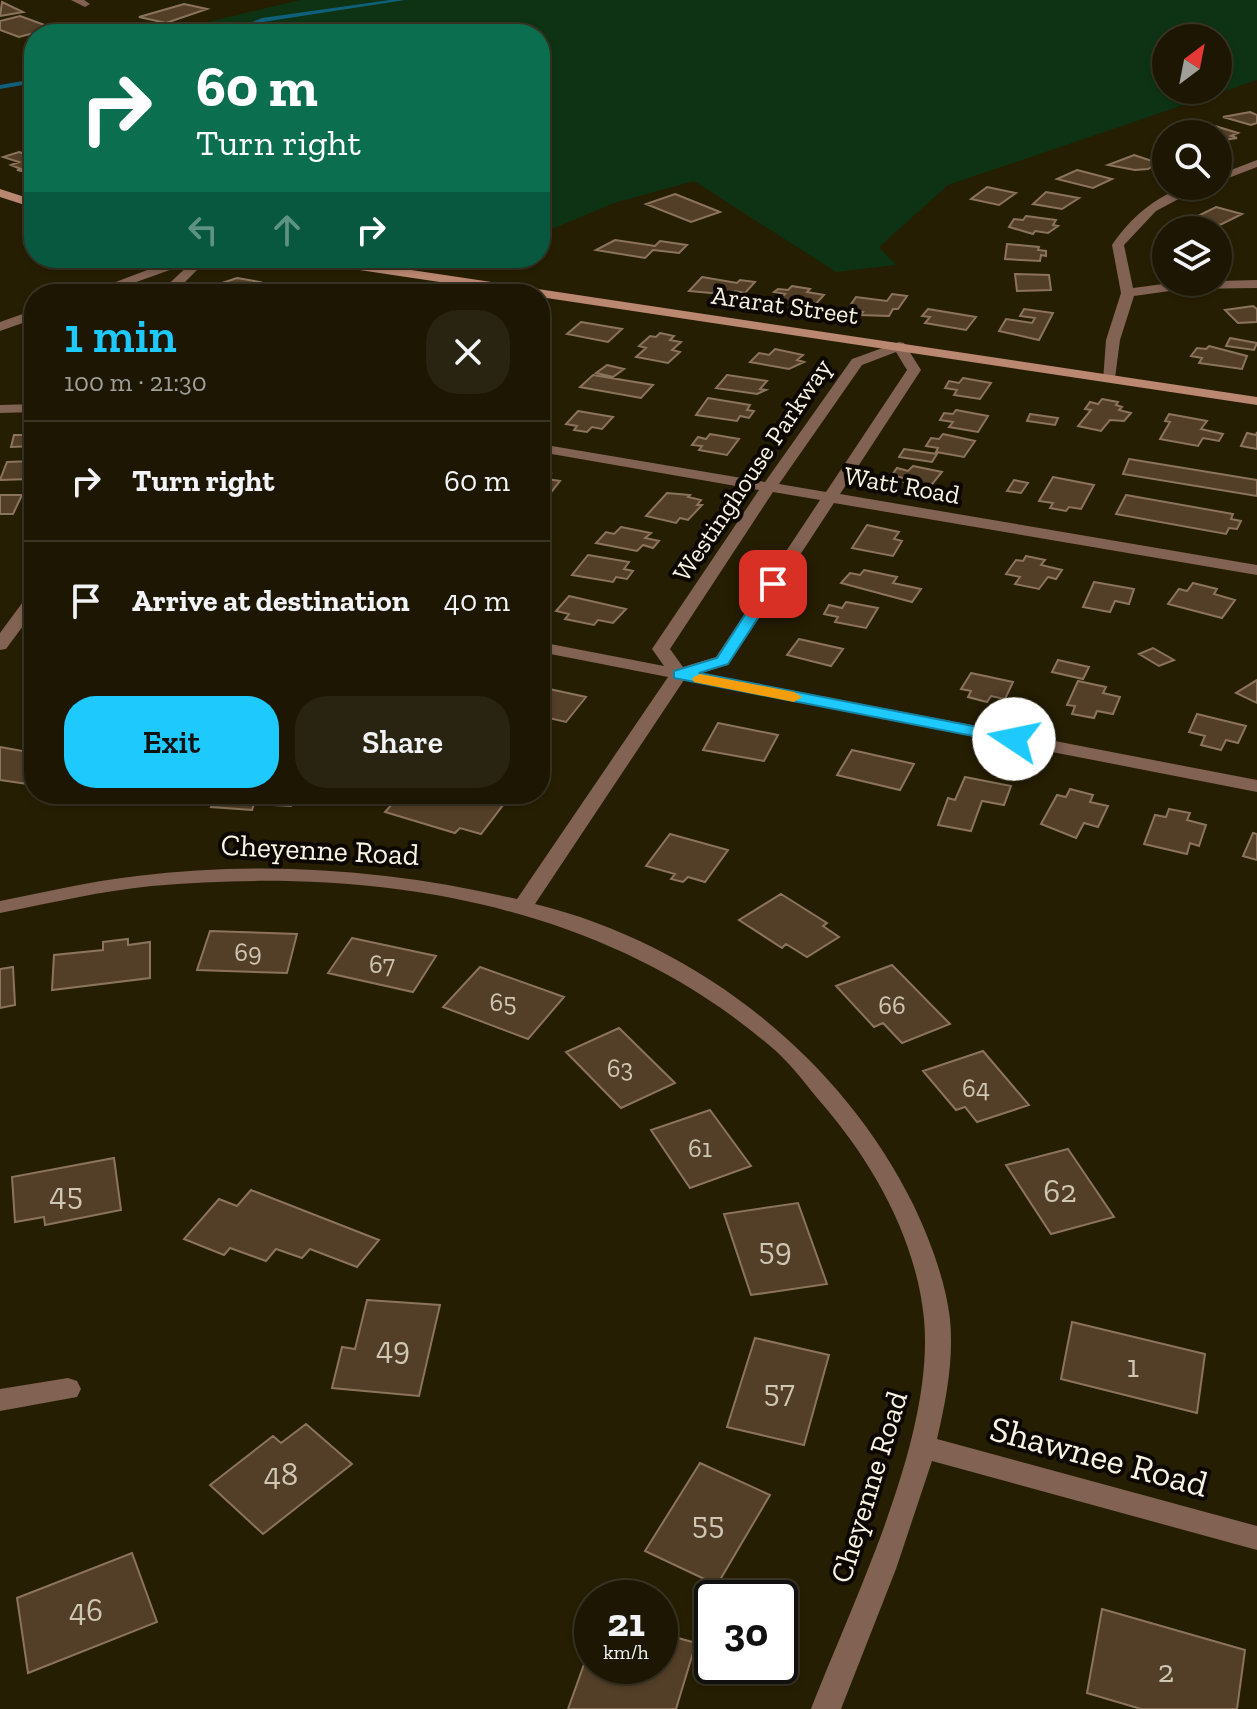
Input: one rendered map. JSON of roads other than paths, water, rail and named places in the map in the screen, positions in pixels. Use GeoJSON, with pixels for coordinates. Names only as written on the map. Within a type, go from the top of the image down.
{"type":"FeatureCollection","features":[{"type":"Feature","properties":{"kind":"main road"},"geometry":{"type":"LineString","coordinates":[[0,193],[24,201]]}},
{"type":"Feature","properties":{"kind":"main road","name":"Ararat Street"},"geometry":{"type":"LineString","coordinates":[[373,268],[481,284]]}},
{"type":"Feature","properties":{"kind":"main road","name":"Ararat Street"},"geometry":{"type":"LineString","coordinates":[[550,294],[1257,401]]}},
{"type":"Feature","properties":{"kind":"street"},"geometry":{"type":"LineString","coordinates":[[1232,173],[1257,163]]}},
{"type":"Feature","properties":{"kind":"street"},"geometry":{"type":"LineString","coordinates":[[1108,378],[1113,340],[1128,293],[1118,245],[1131,225],[1151,207],[1166,200]]}},
{"type":"Feature","properties":{"kind":"street"},"geometry":{"type":"LineString","coordinates":[[119,284],[163,268]]}},
{"type":"Feature","properties":{"kind":"street"},"geometry":{"type":"LineString","coordinates":[[176,284],[193,268]]}},
{"type":"Feature","properties":{"kind":"street"},"geometry":{"type":"LineString","coordinates":[[1128,293],[1184,285],[1257,284]]}},
{"type":"Feature","properties":{"kind":"street"},"geometry":{"type":"LineString","coordinates":[[0,327],[24,318]]}},
{"type":"Feature","properties":{"kind":"street"},"geometry":{"type":"LineString","coordinates":[[523,906],[679,674],[722,661],[914,370],[899,346]]}},
{"type":"Feature","properties":{"kind":"street","name":"Westinghouse Parkway"},"geometry":{"type":"LineString","coordinates":[[679,674],[661,649],[769,487],[857,362],[899,346]]}},
{"type":"Feature","properties":{"kind":"street"},"geometry":{"type":"LineString","coordinates":[[0,409],[24,408]]}},
{"type":"Feature","properties":{"kind":"street","name":"Watt Road"},"geometry":{"type":"LineString","coordinates":[[550,450],[1257,570]]}},
{"type":"Feature","properties":{"kind":"street"},"geometry":{"type":"LineString","coordinates":[[0,645],[24,613]]}},
{"type":"Feature","properties":{"kind":"street"},"geometry":{"type":"LineString","coordinates":[[550,649],[1257,786]]}},
{"type":"Feature","properties":{"kind":"street","name":"Cheyenne Road"},"geometry":{"type":"LineString","coordinates":[[0,907],[152,880],[276,875],[402,882],[523,906],[583,926],[639,950],[693,979],[744,1013],[791,1052],[832,1095],[868,1145],[898,1198],[922,1257],[937,1320],[935,1377],[920,1446],[901,1512],[826,1709]]}},
{"type":"Feature","properties":{"kind":"street"},"geometry":{"type":"LineString","coordinates":[[0,1400],[68,1389]]}},
{"type":"Feature","properties":{"kind":"street","name":"Shawnee Road"},"geometry":{"type":"LineString","coordinates":[[920,1446],[1257,1538]]}},
{"type":"Feature","properties":{"kind":"waterway"},"geometry":{"type":"LineString","coordinates":[[252,24],[402,0]]}},
{"type":"Feature","properties":{"kind":"waterway"},"geometry":{"type":"LineString","coordinates":[[0,87],[24,83]]}}]}
